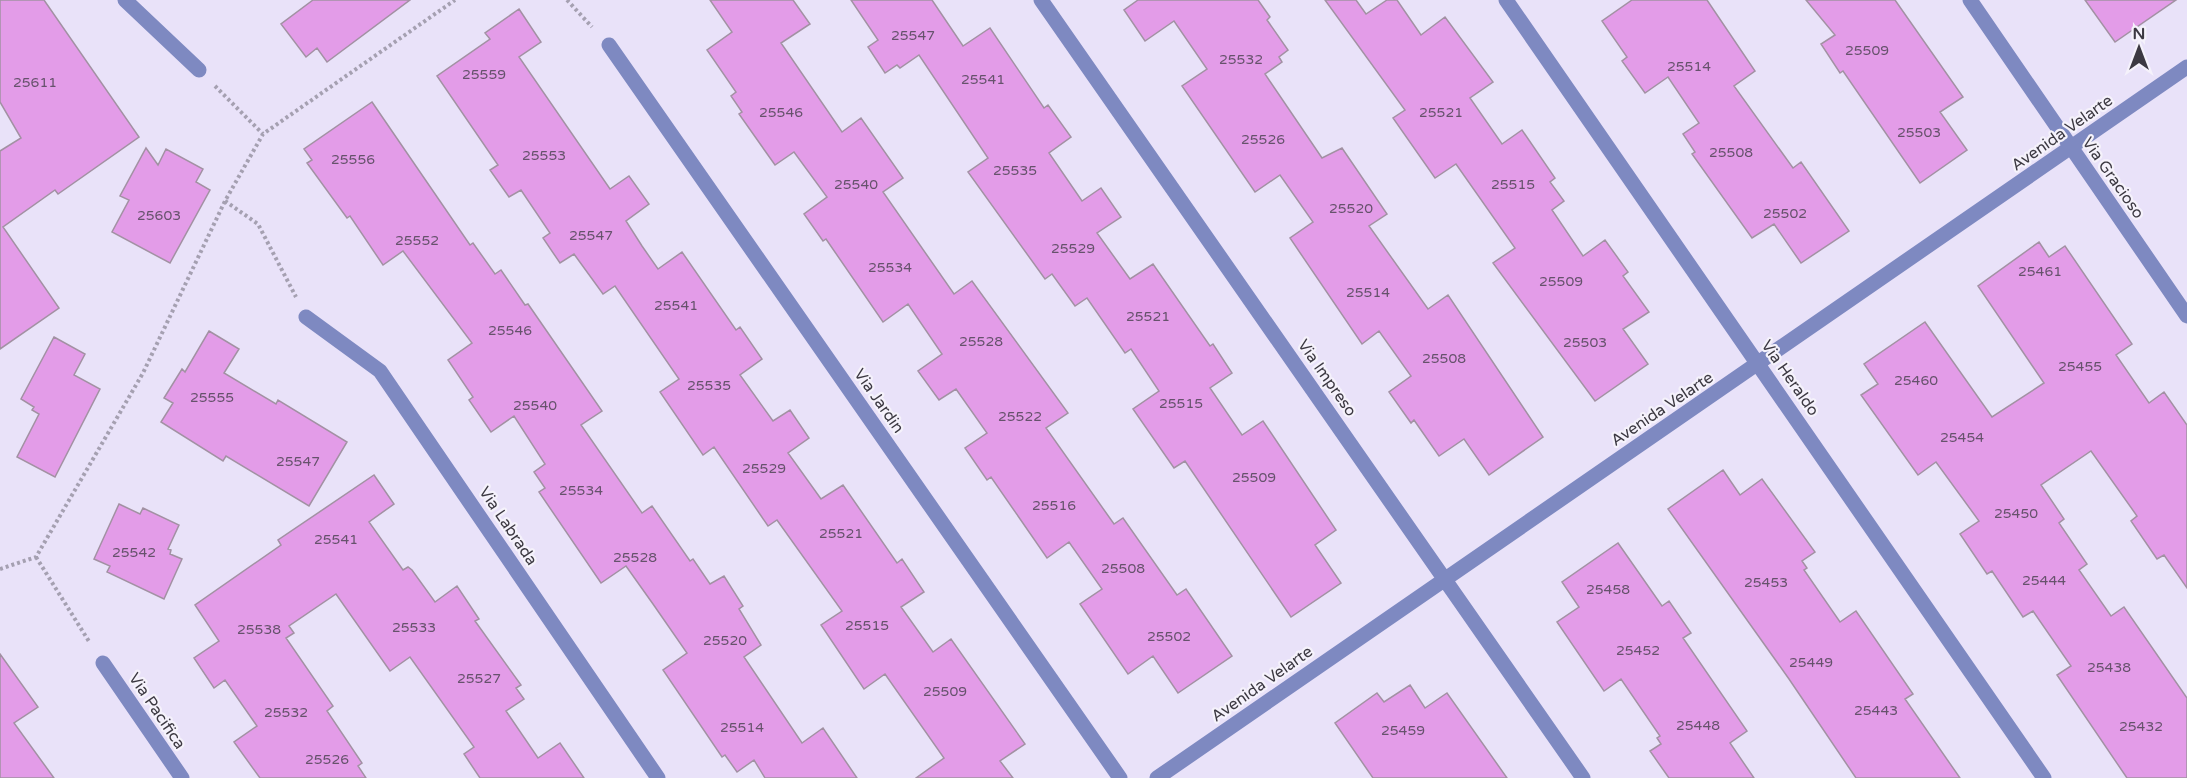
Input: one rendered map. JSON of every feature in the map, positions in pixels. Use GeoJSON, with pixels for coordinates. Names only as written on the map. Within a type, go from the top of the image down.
{"type":"FeatureCollection","features":[{"type":"Feature","properties":{"kind":"street"},"geometry":{"type":"LineString","coordinates":[[125,0],[199,70]]}},
{"type":"Feature","properties":{"kind":"street","name":"Via Impreso"},"geometry":{"type":"LineString","coordinates":[[1041,0],[1582,778]]}},
{"type":"Feature","properties":{"kind":"street","name":"Via Heraldo"},"geometry":{"type":"LineString","coordinates":[[1506,0],[2044,778]]}},
{"type":"Feature","properties":{"kind":"street","name":"Via Gracioso"},"geometry":{"type":"LineString","coordinates":[[1970,0],[2187,316]]}},
{"type":"Feature","properties":{"kind":"street","name":"Via Jardin"},"geometry":{"type":"LineString","coordinates":[[609,45],[1120,778]]}},
{"type":"Feature","properties":{"kind":"street","name":"Avenida Velarte"},"geometry":{"type":"LineString","coordinates":[[1157,778],[2187,67]]}},
{"type":"Feature","properties":{"kind":"street","name":"Via Labrada"},"geometry":{"type":"LineString","coordinates":[[306,317],[380,370],[658,778]]}},
{"type":"Feature","properties":{"kind":"street","name":"Via Pacifica"},"geometry":{"type":"LineString","coordinates":[[103,663],[182,778]]}},
{"type":"Feature","properties":{"kind":"path"},"geometry":{"type":"LineString","coordinates":[[0,569],[36,557],[143,373],[225,201],[263,134],[456,0]]}},
{"type":"Feature","properties":{"kind":"path"},"geometry":{"type":"LineString","coordinates":[[567,0],[609,45]]}},
{"type":"Feature","properties":{"kind":"path"},"geometry":{"type":"LineString","coordinates":[[199,70],[263,134]]}},
{"type":"Feature","properties":{"kind":"path"},"geometry":{"type":"LineString","coordinates":[[225,201],[258,224],[306,317]]}},
{"type":"Feature","properties":{"kind":"path"},"geometry":{"type":"LineString","coordinates":[[36,557],[103,663]]}},
{"type":"Feature","properties":{"kind":"building"},"geometry":{"type":"Polygon","coordinates":[[[0,0],[44,0],[139,137],[58,194],[55,190],[3,227],[59,308],[0,349],[0,151],[21,138],[0,102],[0,0]]]}},
{"type":"Feature","properties":{"kind":"building"},"geometry":{"type":"Polygon","coordinates":[[[313,0],[410,0],[327,62],[317,48],[306,57],[281,24],[313,0]]]}},
{"type":"Feature","properties":{"kind":"building"},"geometry":{"type":"Polygon","coordinates":[[[710,0],[793,0],[810,24],[781,43],[842,132],[861,118],[903,178],[883,192],[954,294],[972,281],[1068,413],[1046,428],[1114,524],[1123,518],[1177,595],[1186,589],[1232,656],[1178,693],[1153,656],[1128,674],[1080,604],[1102,589],[1069,542],[1047,558],[991,477],[987,480],[965,448],[987,433],[956,389],[939,400],[918,371],[942,354],[908,304],[883,322],[826,239],[823,241],[804,214],[827,197],[794,152],[775,165],[739,114],[742,112],[731,96],[736,92],[707,50],[732,32],[710,0]]]}},
{"type":"Feature","properties":{"kind":"building"},"geometry":{"type":"Polygon","coordinates":[[[851,0],[932,0],[963,46],[990,28],[1044,108],[1048,105],[1071,137],[1049,153],[1082,201],[1101,188],[1121,217],[1097,233],[1130,279],[1153,264],[1210,346],[1213,344],[1232,373],[1210,388],[1242,435],[1263,421],[1336,530],[1315,545],[1341,583],[1291,617],[1185,461],[1174,468],[1133,409],[1159,391],[1131,349],[1125,353],[1087,298],[1075,306],[1052,274],[1045,279],[968,172],[988,158],[919,55],[900,68],[897,65],[885,73],[868,47],[878,40],[851,0]]]}},
{"type":"Feature","properties":{"kind":"building"},"geometry":{"type":"Polygon","coordinates":[[[1138,0],[1258,0],[1270,17],[1267,20],[1288,50],[1279,57],[1282,62],[1265,74],[1322,158],[1342,148],[1387,214],[1369,226],[1428,309],[1448,295],[1543,437],[1489,475],[1464,439],[1439,456],[1414,420],[1411,423],[1389,392],[1411,376],[1379,331],[1362,344],[1290,238],[1313,222],[1280,175],[1255,192],[1182,86],[1207,69],[1174,21],[1145,41],[1124,10],[1138,0]]]}},
{"type":"Feature","properties":{"kind":"building"},"geometry":{"type":"Polygon","coordinates":[[[1325,0],[1356,0],[1366,14],[1387,0],[1397,0],[1421,35],[1445,17],[1493,82],[1470,98],[1502,144],[1522,130],[1555,178],[1550,182],[1564,201],[1552,210],[1583,256],[1605,240],[1628,272],[1623,276],[1649,312],[1623,329],[1648,364],[1595,401],[1493,263],[1515,248],[1456,164],[1435,178],[1393,118],[1405,110],[1325,0]]]}},
{"type":"Feature","properties":{"kind":"building"},"geometry":{"type":"Polygon","coordinates":[[[1632,0],[1707,0],[1755,71],[1734,86],[1793,168],[1801,162],[1849,231],[1801,263],[1774,224],[1752,238],[1692,154],[1695,152],[1683,134],[1699,123],[1668,77],[1645,93],[1622,61],[1627,57],[1602,21],[1632,0]]]}},
{"type":"Feature","properties":{"kind":"building"},"geometry":{"type":"Polygon","coordinates":[[[1806,0],[1895,0],[1963,97],[1940,112],[1967,150],[1920,183],[1843,71],[1840,73],[1821,44],[1835,35],[1806,0]]]}},
{"type":"Feature","properties":{"kind":"building"},"geometry":{"type":"Polygon","coordinates":[[[2085,0],[2176,0],[2115,42],[2085,0]]]}},
{"type":"Feature","properties":{"kind":"building"},"geometry":{"type":"Polygon","coordinates":[[[519,9],[541,42],[519,57],[610,189],[629,176],[649,204],[626,221],[642,246],[658,269],[682,252],[736,330],[740,327],[762,359],[740,375],[773,421],[790,410],[809,438],[788,453],[821,499],[843,485],[897,563],[902,559],[924,592],[901,607],[933,652],[951,639],[1025,744],[1000,761],[1013,778],[916,778],[944,758],[885,674],[864,689],[821,625],[842,611],[777,520],[768,526],[714,447],[703,455],[660,392],[679,379],[615,286],[603,294],[574,254],[560,263],[543,238],[550,233],[521,190],[509,197],[490,170],[498,165],[437,76],[490,39],[485,33],[519,9]]]}},
{"type":"Feature","properties":{"kind":"building"},"geometry":{"type":"Polygon","coordinates":[[[372,102],[470,245],[473,243],[495,274],[501,270],[525,305],[528,304],[602,411],[581,425],[642,513],[652,506],[690,561],[693,559],[710,584],[724,576],[743,606],[739,609],[761,645],[744,657],[802,743],[823,728],[857,778],[765,778],[754,760],[737,772],[725,755],[722,757],[663,670],[687,653],[653,604],[626,566],[601,583],[539,492],[545,488],[534,472],[545,464],[514,416],[491,432],[469,400],[473,397],[448,360],[472,343],[403,251],[383,265],[350,216],[347,218],[307,163],[312,160],[304,149],[372,102]]]}},
{"type":"Feature","properties":{"kind":"building"},"geometry":{"type":"Polygon","coordinates":[[[146,148],[158,165],[166,149],[203,169],[196,182],[210,190],[170,263],[112,232],[129,200],[120,196],[146,148]]]}},
{"type":"Feature","properties":{"kind":"building"},"geometry":{"type":"Polygon","coordinates":[[[2039,242],[2049,257],[2065,246],[2132,344],[2116,355],[2149,403],[2164,392],[2187,425],[2187,588],[2164,555],[2157,559],[2131,521],[2137,516],[2091,451],[2041,485],[2064,519],[2059,523],[2087,564],[2079,570],[2111,616],[2124,607],[2187,698],[2187,778],[2127,778],[2057,675],[2071,666],[2033,611],[2023,617],[1992,571],[1987,574],[1960,534],[1979,521],[1936,462],[1918,475],[1861,395],[1878,384],[1864,364],[1925,322],[1992,417],[2044,383],[1978,286],[2039,242]]]}},
{"type":"Feature","properties":{"kind":"building"},"geometry":{"type":"Polygon","coordinates":[[[209,331],[239,349],[224,373],[276,404],[278,400],[347,442],[309,506],[226,456],[223,461],[161,422],[173,403],[164,398],[182,369],[185,372],[209,331]]]}},
{"type":"Feature","properties":{"kind":"building"},"geometry":{"type":"Polygon","coordinates":[[[54,337],[85,354],[74,375],[100,389],[55,477],[17,457],[39,414],[32,410],[34,407],[21,399],[54,337]]]}},
{"type":"Feature","properties":{"kind":"building"},"geometry":{"type":"Polygon","coordinates":[[[1723,470],[1740,495],[1762,479],[1815,552],[1802,561],[1807,568],[1804,570],[1840,622],[1856,611],[1913,694],[1905,699],[1960,778],[1856,778],[1668,509],[1723,470]]]}},
{"type":"Feature","properties":{"kind":"building"},"geometry":{"type":"Polygon","coordinates":[[[374,475],[394,504],[369,522],[403,570],[408,567],[412,570],[435,602],[457,586],[479,619],[475,621],[521,685],[516,688],[524,699],[506,711],[538,758],[560,743],[584,778],[480,778],[464,754],[474,747],[410,657],[390,671],[336,594],[289,626],[294,633],[286,638],[333,706],[327,711],[362,763],[358,766],[366,778],[260,778],[234,742],[257,726],[225,680],[214,688],[194,658],[219,641],[195,605],[281,545],[278,540],[374,475]]]}},
{"type":"Feature","properties":{"kind":"building"},"geometry":{"type":"Polygon","coordinates":[[[119,504],[140,514],[143,508],[179,525],[168,549],[171,550],[170,554],[182,559],[164,599],[107,572],[110,566],[94,559],[119,504]]]}},
{"type":"Feature","properties":{"kind":"building"},"geometry":{"type":"Polygon","coordinates":[[[1618,543],[1662,606],[1669,601],[1691,633],[1683,638],[1747,731],[1730,743],[1754,778],[1669,778],[1650,751],[1661,744],[1657,738],[1660,736],[1621,679],[1604,691],[1557,622],[1579,607],[1562,582],[1618,543]]]}},
{"type":"Feature","properties":{"kind":"building"},"geometry":{"type":"Polygon","coordinates":[[[0,654],[38,707],[14,723],[54,778],[0,778],[0,654]]]}},
{"type":"Feature","properties":{"kind":"building"},"geometry":{"type":"Polygon","coordinates":[[[1410,685],[1425,708],[1447,693],[1507,778],[1373,778],[1335,723],[1377,693],[1384,702],[1410,685]]]}}]}
